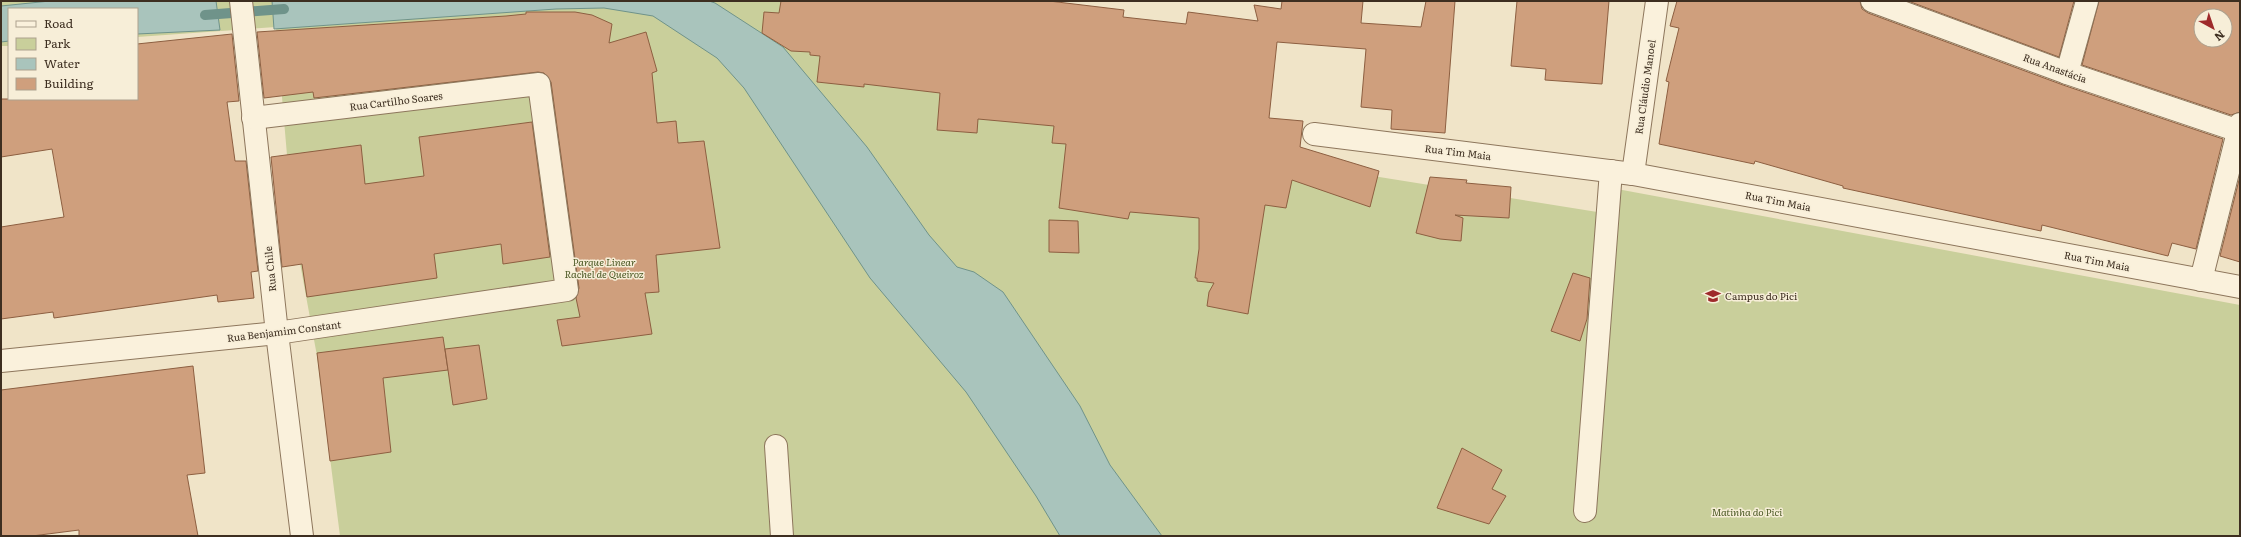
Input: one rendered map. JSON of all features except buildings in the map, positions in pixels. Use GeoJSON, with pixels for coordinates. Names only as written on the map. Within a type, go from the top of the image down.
{"type":"FeatureCollection","features":[{"type":"Feature","properties":{"kind":"street","name":"Rua Chile"},"geometry":{"type":"LineString","coordinates":[[241,1],[277,333],[302,536]]}},
{"type":"Feature","properties":{"kind":"street","name":"Rua Cláudio Manoel"},"geometry":{"type":"LineString","coordinates":[[1633,174],[1657,1]]}},
{"type":"Feature","properties":{"kind":"street","name":"Rua Anastácia"},"geometry":{"type":"LineString","coordinates":[[1872,1],[2067,73],[2239,127]]}},
{"type":"Feature","properties":{"kind":"street"},"geometry":{"type":"LineString","coordinates":[[2067,73],[2087,1]]}},
{"type":"Feature","properties":{"kind":"street","name":"Rua Cartilho Soares"},"geometry":{"type":"LineString","coordinates":[[253,118],[539,84],[566,290]]}},
{"type":"Feature","properties":{"kind":"street"},"geometry":{"type":"LineString","coordinates":[[2201,280],[2239,127]]}},
{"type":"Feature","properties":{"kind":"street","name":"Rua Tim Maia"},"geometry":{"type":"LineString","coordinates":[[1314,134],[1633,174],[2240,287]]}},
{"type":"Feature","properties":{"kind":"street"},"geometry":{"type":"LineString","coordinates":[[1585,511],[1611,171]]}},
{"type":"Feature","properties":{"kind":"street","name":"Rua Benjamim Constant"},"geometry":{"type":"LineString","coordinates":[[1,361],[277,333],[566,290]]}},
{"type":"Feature","properties":{"kind":"street"},"geometry":{"type":"LineString","coordinates":[[776,446],[782,536]]}},
{"type":"Feature","properties":{"kind":"green space","name":"Parque Linear Rachel de Queiroz"},"geometry":{"type":"Polygon","coordinates":[[[1,1],[831,1],[1137,138],[1616,215],[1617,189],[2240,305],[2240,536],[340,536],[317,356],[293,225],[276,27],[138,37],[138,8],[8,8],[8,46],[1,46],[1,1]]]}},
{"type":"Feature","properties":{"kind":"water"},"geometry":{"type":"Polygon","coordinates":[[[50,1],[216,1],[220,30],[138,34],[138,8],[8,8],[8,41],[1,42],[1,6],[50,1]]]}},
{"type":"Feature","properties":{"kind":"water"},"geometry":{"type":"Polygon","coordinates":[[[272,1],[709,1],[715,3],[783,47],[867,147],[929,235],[957,267],[974,272],[1003,292],[1080,406],[1110,465],[1162,536],[1060,536],[1036,496],[966,392],[870,278],[744,88],[717,58],[653,16],[604,8],[556,9],[274,29],[272,1]]]}},
{"type":"Feature","properties":{"kind":"waterway"},"geometry":{"type":"LineString","coordinates":[[205,15],[284,9]]}},
{"type":"Feature","properties":{"kind":"place","name":"Campus do Pici"},"geometry":{"type":"Point","coordinates":[1713,296]}},
{"type":"Feature","properties":{"kind":"park label","name":"Matinha do Pici"},"geometry":{"type":"Point","coordinates":[1747,512]}}]}
